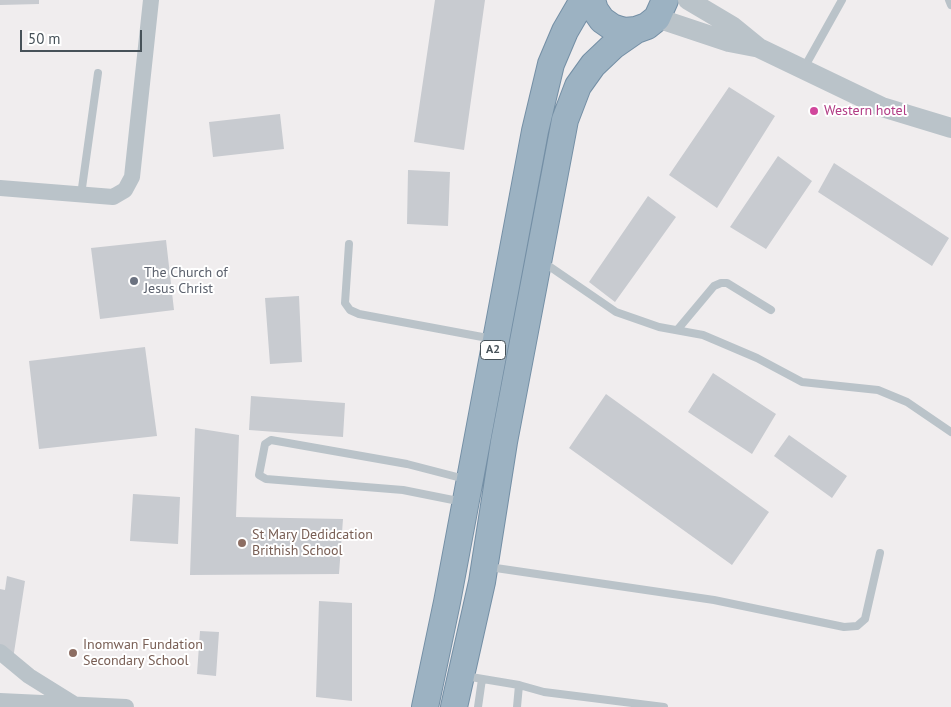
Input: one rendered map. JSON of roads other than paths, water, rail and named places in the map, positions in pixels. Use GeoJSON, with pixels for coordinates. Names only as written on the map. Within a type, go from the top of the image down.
{"type":"FeatureCollection","features":[{"type":"Feature","properties":{"kind":"highway","name":"A2"},"geometry":{"type":"LineString","coordinates":[[425,707],[534,131],[552,64],[565,31],[583,0]]}},
{"type":"Feature","properties":{"kind":"highway"},"geometry":{"type":"LineString","coordinates":[[592,0],[594,10],[602,20],[612,27],[624,31],[653,16]]}},
{"type":"Feature","properties":{"kind":"highway","name":"A2"},"geometry":{"type":"LineString","coordinates":[[454,707],[471,677],[484,567],[504,442],[565,120],[578,86],[592,65],[612,46],[653,16]]}},
{"type":"Feature","properties":{"kind":"street"},"geometry":{"type":"LineString","coordinates":[[0,188],[113,197],[120,195],[132,177],[151,0]]}},
{"type":"Feature","properties":{"kind":"street"},"geometry":{"type":"LineString","coordinates":[[688,0],[732,26],[759,48],[882,107],[951,128]]}},
{"type":"Feature","properties":{"kind":"street"},"geometry":{"type":"LineString","coordinates":[[653,16],[729,42],[759,48]]}},
{"type":"Feature","properties":{"kind":"street"},"geometry":{"type":"LineString","coordinates":[[0,652],[29,676],[76,705]]}},
{"type":"Feature","properties":{"kind":"street"},"geometry":{"type":"LineString","coordinates":[[0,701],[126,707]]}},
{"type":"Feature","properties":{"kind":"lane"},"geometry":{"type":"LineString","coordinates":[[803,69],[842,0]]}},
{"type":"Feature","properties":{"kind":"lane"},"geometry":{"type":"LineString","coordinates":[[949,0],[951,5]]}},
{"type":"Feature","properties":{"kind":"lane"},"geometry":{"type":"LineString","coordinates":[[81,195],[98,73]]}},
{"type":"Feature","properties":{"kind":"lane"},"geometry":{"type":"LineString","coordinates":[[349,244],[345,303],[350,310],[359,314],[495,339]]}},
{"type":"Feature","properties":{"kind":"lane"},"geometry":{"type":"LineString","coordinates":[[540,259],[616,312],[659,327],[712,338],[757,358],[802,382],[878,390],[907,402],[951,432]]}},
{"type":"Feature","properties":{"kind":"lane"},"geometry":{"type":"LineString","coordinates":[[678,330],[714,286],[721,283],[728,283],[771,310]]}},
{"type":"Feature","properties":{"kind":"lane"},"geometry":{"type":"LineString","coordinates":[[271,440],[407,464],[467,491],[403,490],[262,478],[260,476],[265,444],[271,440]]}},
{"type":"Feature","properties":{"kind":"lane"},"geometry":{"type":"LineString","coordinates":[[484,567],[714,600],[844,627],[857,626],[865,619],[880,553]]}},
{"type":"Feature","properties":{"kind":"lane"},"geometry":{"type":"LineString","coordinates":[[478,707],[471,677],[519,685],[544,692],[664,707]]}},
{"type":"Feature","properties":{"kind":"lane"},"geometry":{"type":"LineString","coordinates":[[517,707],[519,685]]}},
{"type":"Feature","properties":{"kind":"place","name":"Western hotel"},"geometry":{"type":"Point","coordinates":[814,111]}},
{"type":"Feature","properties":{"kind":"place","name":"The Church of Jesus Christ"},"geometry":{"type":"Point","coordinates":[134,281]}},
{"type":"Feature","properties":{"kind":"place","name":"St Mary Dedidcation Brithish School"},"geometry":{"type":"Point","coordinates":[242,543]}},
{"type":"Feature","properties":{"kind":"place","name":"Inomwan Fundation Secondary School"},"geometry":{"type":"Point","coordinates":[73,653]}}]}
